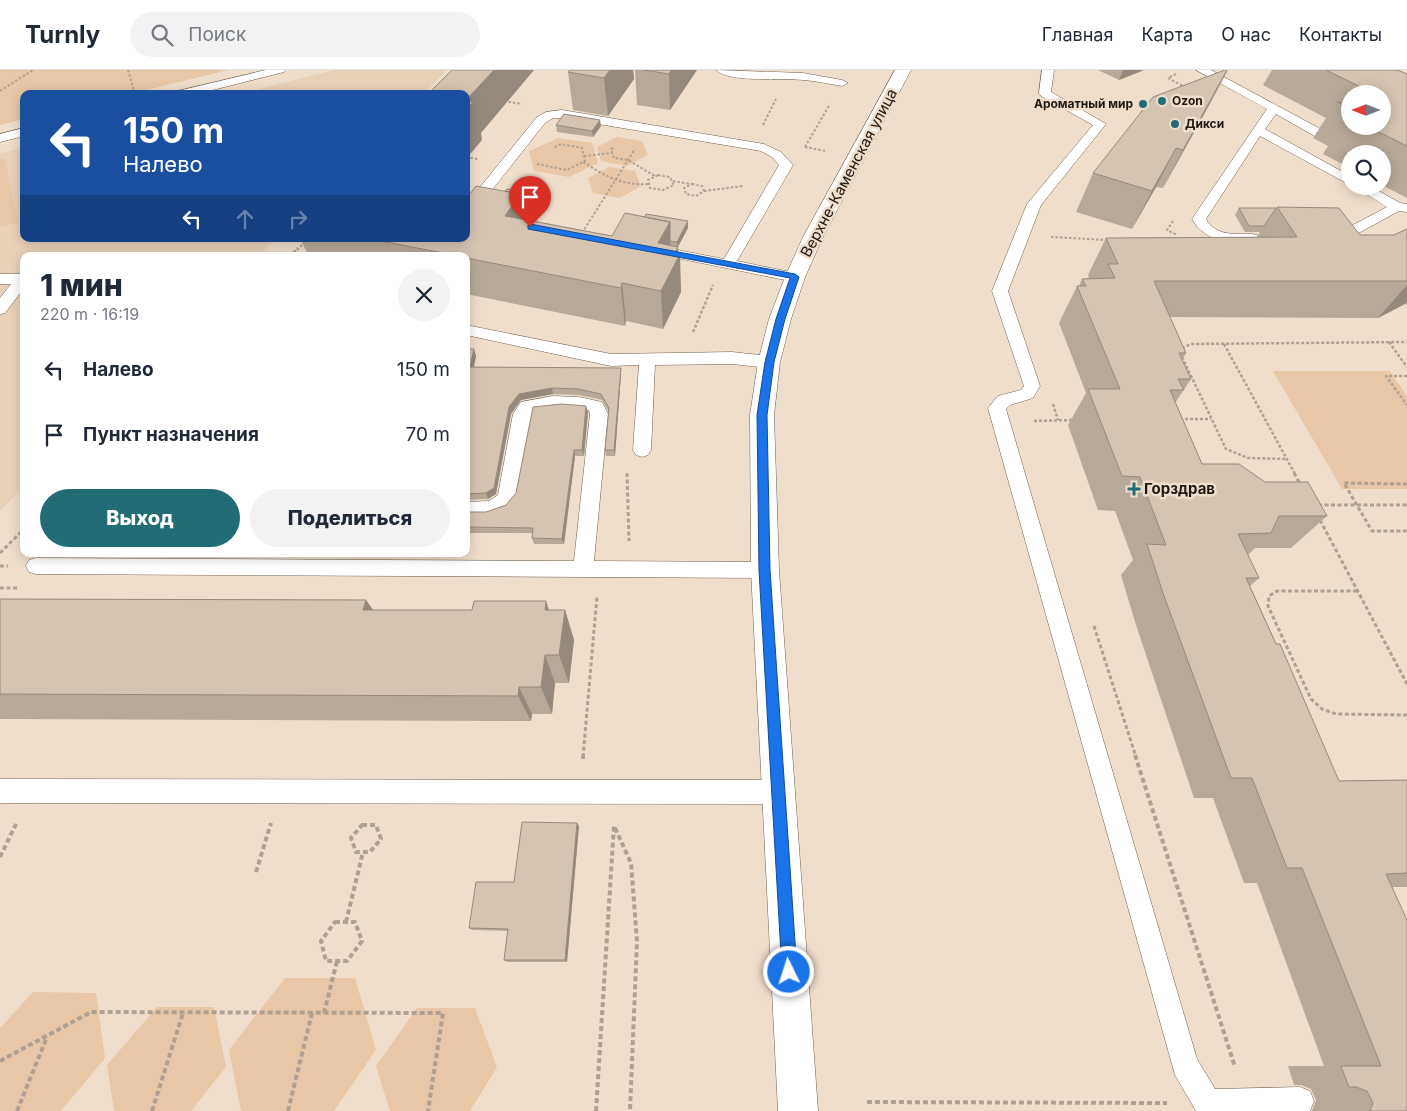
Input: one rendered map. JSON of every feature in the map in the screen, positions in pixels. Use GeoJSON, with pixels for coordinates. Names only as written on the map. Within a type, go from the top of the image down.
{"type":"FeatureCollection","features":[{"type":"Feature","properties":{"kind":"street","name":"Верхне-Каменская улица"},"geometry":{"type":"LineString","coordinates":[[798,1111],[765,570],[762,415],[769,362],[780,319],[795,277],[813,238],[903,70]]}},
{"type":"Feature","properties":{"kind":"lane"},"geometry":{"type":"LineString","coordinates":[[198,90],[280,70]]}},
{"type":"Feature","properties":{"kind":"lane"},"geometry":{"type":"LineString","coordinates":[[723,70],[759,76],[803,76],[842,83]]}},
{"type":"Feature","properties":{"kind":"lane"},"geometry":{"type":"LineString","coordinates":[[1048,70],[1045,93],[1100,124],[1034,204],[1000,291],[1032,386],[1028,394],[1004,400],[997,408],[1185,1065],[1210,1107],[1300,1100]]}},
{"type":"Feature","properties":{"kind":"lane"},"geometry":{"type":"LineString","coordinates":[[1203,70],[1322,135]]}},
{"type":"Feature","properties":{"kind":"lane"},"geometry":{"type":"LineString","coordinates":[[1268,238],[1228,238],[1214,235],[1202,228],[1199,219],[1274,108]]}},
{"type":"Feature","properties":{"kind":"lane"},"geometry":{"type":"LineString","coordinates":[[481,218],[473,213],[473,205],[541,120],[550,116],[562,114],[764,148],[775,152],[782,158],[786,165],[784,172],[729,263]]}},
{"type":"Feature","properties":{"kind":"lane"},"geometry":{"type":"LineString","coordinates":[[1258,130],[1341,176]]}},
{"type":"Feature","properties":{"kind":"lane"},"geometry":{"type":"LineString","coordinates":[[0,138],[20,133]]}},
{"type":"Feature","properties":{"kind":"lane"},"geometry":{"type":"LineString","coordinates":[[1378,195],[1402,207]]}},
{"type":"Feature","properties":{"kind":"lane"},"geometry":{"type":"LineString","coordinates":[[1317,239],[1337,239],[1402,207]]}},
{"type":"Feature","properties":{"kind":"lane"},"geometry":{"type":"LineString","coordinates":[[642,247],[795,277]]}},
{"type":"Feature","properties":{"kind":"lane"},"geometry":{"type":"LineString","coordinates":[[0,279],[20,279]]}},
{"type":"Feature","properties":{"kind":"lane"},"geometry":{"type":"LineString","coordinates":[[0,309],[20,283]]}},
{"type":"Feature","properties":{"kind":"lane"},"geometry":{"type":"LineString","coordinates":[[470,331],[611,360],[732,358],[769,362]]}},
{"type":"Feature","properties":{"kind":"lane"},"geometry":{"type":"LineString","coordinates":[[642,450],[647,359]]}},
{"type":"Feature","properties":{"kind":"lane"},"geometry":{"type":"LineString","coordinates":[[470,509],[490,509],[501,506],[507,498],[522,414],[527,406],[540,403],[585,403],[596,406],[599,414],[591,569]]}},
{"type":"Feature","properties":{"kind":"lane"},"geometry":{"type":"LineString","coordinates":[[36,566],[765,570]]}},
{"type":"Feature","properties":{"kind":"lane"},"geometry":{"type":"LineString","coordinates":[[0,791],[778,792]]}},
{"type":"Feature","properties":{"kind":"path"},"geometry":{"type":"LineString","coordinates":[[0,91],[33,70]]}},
{"type":"Feature","properties":{"kind":"path"},"geometry":{"type":"LineString","coordinates":[[128,70],[134,90]]}},
{"type":"Feature","properties":{"kind":"path"},"geometry":{"type":"LineString","coordinates":[[804,147],[818,123]]}},
{"type":"Feature","properties":{"kind":"path"},"geometry":{"type":"LineString","coordinates":[[543,160],[544,166],[567,170],[585,161],[582,148],[561,144],[548,150]]}},
{"type":"Feature","properties":{"kind":"path"},"geometry":{"type":"LineString","coordinates":[[580,236],[637,146]]}},
{"type":"Feature","properties":{"kind":"path"},"geometry":{"type":"LineString","coordinates":[[818,149],[826,151]]}},
{"type":"Feature","properties":{"kind":"path"},"geometry":{"type":"LineString","coordinates":[[584,156],[612,153]]}},
{"type":"Feature","properties":{"kind":"path"},"geometry":{"type":"LineString","coordinates":[[628,160],[655,176],[670,177],[672,180],[702,186],[704,191]]}},
{"type":"Feature","properties":{"kind":"path"},"geometry":{"type":"LineString","coordinates":[[583,162],[614,182],[636,186],[649,184]]}},
{"type":"Feature","properties":{"kind":"path"},"geometry":{"type":"LineString","coordinates":[[655,176],[648,180],[650,188],[664,190],[674,185],[672,180]]}},
{"type":"Feature","properties":{"kind":"path"},"geometry":{"type":"LineString","coordinates":[[692,184],[684,188],[686,194],[696,196],[704,191],[743,186],[746,179]]}},
{"type":"Feature","properties":{"kind":"path"},"geometry":{"type":"LineString","coordinates":[[1045,236],[1057,239],[1115,240]]}},
{"type":"Feature","properties":{"kind":"path"},"geometry":{"type":"LineString","coordinates":[[294,252],[305,242]]}},
{"type":"Feature","properties":{"kind":"path"},"geometry":{"type":"LineString","coordinates":[[691,336],[708,297]]}},
{"type":"Feature","properties":{"kind":"path"},"geometry":{"type":"LineString","coordinates":[[1389,342],[1407,367]]}},
{"type":"Feature","properties":{"kind":"path"},"geometry":{"type":"LineString","coordinates":[[1287,459],[1250,459],[1238,457],[1226,449],[1182,359],[1182,347],[1191,344],[1407,342]]}},
{"type":"Feature","properties":{"kind":"path"},"geometry":{"type":"LineString","coordinates":[[1224,344],[1303,489]]}},
{"type":"Feature","properties":{"kind":"path"},"geometry":{"type":"LineString","coordinates":[[1407,376],[1386,376],[1407,405]]}},
{"type":"Feature","properties":{"kind":"path"},"geometry":{"type":"LineString","coordinates":[[1052,402],[1058,420]]}},
{"type":"Feature","properties":{"kind":"path"},"geometry":{"type":"LineString","coordinates":[[1174,419],[1211,419]]}},
{"type":"Feature","properties":{"kind":"path"},"geometry":{"type":"LineString","coordinates":[[1028,421],[1077,420]]}},
{"type":"Feature","properties":{"kind":"path"},"geometry":{"type":"LineString","coordinates":[[630,569],[626,483],[629,460],[642,450]]}},
{"type":"Feature","properties":{"kind":"path"},"geometry":{"type":"LineString","coordinates":[[1407,484],[1344,483],[1372,531],[1407,531]]}},
{"type":"Feature","properties":{"kind":"path"},"geometry":{"type":"LineString","coordinates":[[1311,505],[1407,505]]}},
{"type":"Feature","properties":{"kind":"path"},"geometry":{"type":"LineString","coordinates":[[1316,513],[1407,684]]}},
{"type":"Feature","properties":{"kind":"path"},"geometry":{"type":"LineString","coordinates":[[0,553],[20,533]]}},
{"type":"Feature","properties":{"kind":"path"},"geometry":{"type":"LineString","coordinates":[[580,792],[591,569]]}},
{"type":"Feature","properties":{"kind":"path"},"geometry":{"type":"LineString","coordinates":[[1357,591],[1277,591],[1269,596],[1268,606],[1311,699],[1322,709],[1336,714],[1407,715]]}},
{"type":"Feature","properties":{"kind":"path"},"geometry":{"type":"LineString","coordinates":[[1092,619],[1233,1064],[1256,1102]]}},
{"type":"Feature","properties":{"kind":"path"},"geometry":{"type":"LineString","coordinates":[[256,872],[280,791]]}},
{"type":"Feature","properties":{"kind":"path"},"geometry":{"type":"LineString","coordinates":[[362,825],[376,825],[381,838],[370,852],[363,852],[356,852],[351,838],[362,825]]}},
{"type":"Feature","properties":{"kind":"path"},"geometry":{"type":"LineString","coordinates":[[614,826],[630,863],[637,941],[630,1111]]}},
{"type":"Feature","properties":{"kind":"path"},"geometry":{"type":"LineString","coordinates":[[346,922],[363,852]]}},
{"type":"Feature","properties":{"kind":"path"},"geometry":{"type":"LineString","coordinates":[[596,1111],[612,858]]}},
{"type":"Feature","properties":{"kind":"path"},"geometry":{"type":"LineString","coordinates":[[335,922],[355,922],[362,942],[347,961],[337,961],[326,961],[321,941],[335,922]]}},
{"type":"Feature","properties":{"kind":"path"},"geometry":{"type":"LineString","coordinates":[[324,1014],[337,961]]}},
{"type":"Feature","properties":{"kind":"path"},"geometry":{"type":"LineString","coordinates":[[0,1061],[91,1012],[443,1014],[428,1111]]}},
{"type":"Feature","properties":{"kind":"path"},"geometry":{"type":"LineString","coordinates":[[152,1111],[184,1013]]}},
{"type":"Feature","properties":{"kind":"path"},"geometry":{"type":"LineString","coordinates":[[288,1111],[312,1014]]}},
{"type":"Feature","properties":{"kind":"path"},"geometry":{"type":"LineString","coordinates":[[17,1111],[47,1036]]}},
{"type":"Feature","properties":{"kind":"path"},"geometry":{"type":"LineString","coordinates":[[867,1102],[1210,1107]]}},
{"type":"Feature","properties":{"kind":"shaded area"},"geometry":{"type":"Polygon","coordinates":[[[0,70],[228,70],[146,90],[20,90],[20,120],[0,125],[0,70]]]}},
{"type":"Feature","properties":{"kind":"shaded area"},"geometry":{"type":"Polygon","coordinates":[[[334,70],[447,70],[427,90],[255,90],[334,70]]]}},
{"type":"Feature","properties":{"kind":"shaded area"},"geometry":{"type":"Polygon","coordinates":[[[617,137],[642,141],[648,155],[627,166],[601,161],[597,147],[617,137]]]}},
{"type":"Feature","properties":{"kind":"shaded area"},"geometry":{"type":"Polygon","coordinates":[[[558,138],[592,143],[598,163],[569,177],[534,171],[529,151],[558,138]]]}},
{"type":"Feature","properties":{"kind":"shaded area"},"geometry":{"type":"Polygon","coordinates":[[[20,148],[20,242],[273,242],[262,252],[20,252],[20,491],[0,511],[0,153],[20,148]]]}},
{"type":"Feature","properties":{"kind":"shaded area"},"geometry":{"type":"Polygon","coordinates":[[[5,159],[18,222],[0,227],[0,160],[5,159]]]}},
{"type":"Feature","properties":{"kind":"shaded area"},"geometry":{"type":"Polygon","coordinates":[[[609,167],[635,171],[641,186],[620,198],[593,193],[588,178],[609,167]]]}},
{"type":"Feature","properties":{"kind":"shaded area"},"geometry":{"type":"Polygon","coordinates":[[[1273,371],[1390,371],[1407,396],[1407,489],[1342,489],[1273,371]]]}},
{"type":"Feature","properties":{"kind":"shaded area"},"geometry":{"type":"Polygon","coordinates":[[[285,978],[355,978],[376,1050],[334,1111],[241,1111],[229,1050],[285,978]]]}},
{"type":"Feature","properties":{"kind":"shaded area"},"geometry":{"type":"Polygon","coordinates":[[[33,992],[96,993],[105,1058],[61,1111],[0,1111],[0,1028],[33,992]]]}},
{"type":"Feature","properties":{"kind":"shaded area"},"geometry":{"type":"Polygon","coordinates":[[[157,1007],[214,1007],[226,1067],[191,1111],[114,1111],[107,1065],[157,1007]]]}},
{"type":"Feature","properties":{"kind":"shaded area"},"geometry":{"type":"Polygon","coordinates":[[[417,1008],[475,1008],[497,1067],[470,1111],[390,1111],[376,1066],[417,1008]]]}},
{"type":"Feature","properties":{"kind":"building"},"geometry":{"type":"Polygon","coordinates":[[[452,70],[494,70],[470,96],[470,90],[432,90],[452,70]]]}},
{"type":"Feature","properties":{"kind":"building"},"geometry":{"type":"Polygon","coordinates":[[[570,70],[610,70],[604,78],[568,72],[570,70]]]}},
{"type":"Feature","properties":{"kind":"building"},"geometry":{"type":"Polygon","coordinates":[[[644,70],[671,70],[669,74],[644,70]]]}},
{"type":"Feature","properties":{"kind":"building"},"geometry":{"type":"Polygon","coordinates":[[[1227,70],[1183,150],[1176,148],[1152,191],[1093,173],[1153,97],[1227,70]]]}},
{"type":"Feature","properties":{"kind":"building"},"geometry":{"type":"Polygon","coordinates":[[[1326,70],[1397,70],[1407,74],[1407,146],[1385,135],[1391,135],[1391,85],[1357,85],[1326,70]]]}},
{"type":"Feature","properties":{"kind":"building"},"geometry":{"type":"Polygon","coordinates":[[[564,114],[600,120],[592,131],[556,125],[564,114]]]}},
{"type":"Feature","properties":{"kind":"building"},"geometry":{"type":"Polygon","coordinates":[[[476,186],[520,194],[505,216],[612,236],[625,213],[670,222],[658,243],[678,247],[675,253],[680,254],[661,291],[622,283],[621,288],[470,259],[470,252],[438,252],[386,242],[470,242],[470,194],[476,186]]]}},
{"type":"Feature","properties":{"kind":"building"},"geometry":{"type":"Polygon","coordinates":[[[507,189],[546,196],[533,216],[524,214],[520,194],[505,191],[507,189]]]}},
{"type":"Feature","properties":{"kind":"building"},"geometry":{"type":"Polygon","coordinates":[[[1277,207],[1339,208],[1360,235],[1394,235],[1407,229],[1407,281],[1154,281],[1186,353],[1179,353],[1191,379],[1178,379],[1184,390],[1170,390],[1202,464],[1239,464],[1265,482],[1308,482],[1327,516],[1279,516],[1271,533],[1238,534],[1259,578],[1246,578],[1276,644],[1280,644],[1339,781],[1407,780],[1407,873],[1386,874],[1407,920],[1407,1111],[1370,1111],[1373,1103],[1367,1091],[1356,1087],[1349,1087],[1341,1066],[1381,1066],[1302,868],[1287,868],[1252,778],[1231,778],[1164,596],[1147,544],[1166,545],[1140,477],[1122,476],[1088,389],[1120,389],[1077,286],[1086,286],[1082,279],[1115,278],[1108,264],[1118,264],[1106,238],[1297,237],[1277,207]]]}},
{"type":"Feature","properties":{"kind":"building"},"geometry":{"type":"Polygon","coordinates":[[[1239,208],[1276,208],[1264,226],[1249,226],[1239,208]]]}},
{"type":"Feature","properties":{"kind":"building"},"geometry":{"type":"Polygon","coordinates":[[[646,214],[688,221],[677,242],[670,241],[670,222],[645,217],[646,214]]]}},
{"type":"Feature","properties":{"kind":"building"},"geometry":{"type":"Polygon","coordinates":[[[470,349],[474,349],[470,367],[470,349]]]}},
{"type":"Feature","properties":{"kind":"building"},"geometry":{"type":"Polygon","coordinates":[[[470,367],[621,368],[614,450],[605,450],[609,408],[601,394],[578,389],[552,388],[519,394],[509,407],[494,488],[486,493],[470,494],[470,367]]]}},
{"type":"Feature","properties":{"kind":"building"},"geometry":{"type":"Polygon","coordinates":[[[561,404],[586,406],[582,450],[574,450],[562,539],[532,538],[533,528],[470,527],[470,512],[486,512],[506,505],[516,493],[533,407],[561,404]]]}},
{"type":"Feature","properties":{"kind":"building"},"geometry":{"type":"Polygon","coordinates":[[[0,599],[366,600],[363,610],[472,610],[474,601],[546,601],[545,610],[565,610],[559,655],[545,655],[541,687],[519,687],[518,696],[0,694],[0,599]]]}},
{"type":"Feature","properties":{"kind":"building"},"geometry":{"type":"Polygon","coordinates":[[[522,822],[577,823],[565,960],[504,960],[508,929],[469,928],[476,882],[514,882],[522,822]]]}},
{"type":"Feature","properties":{"kind":"place","name":"Ozon"},"geometry":{"type":"Point","coordinates":[1162,101]}},
{"type":"Feature","properties":{"kind":"place","name":"Ароматный мир"},"geometry":{"type":"Point","coordinates":[1143,104]}},
{"type":"Feature","properties":{"kind":"place","name":"Дикси"},"geometry":{"type":"Point","coordinates":[1175,124]}},
{"type":"Feature","properties":{"kind":"place","name":"Горздрав"},"geometry":{"type":"Point","coordinates":[1134,489]}},
{"type":"Feature","properties":{"kind":"route"},"geometry":{"type":"LineString","coordinates":[[530,227],[795,277],[780,319],[769,362],[762,415],[765,570],[789,972]]}}]}
